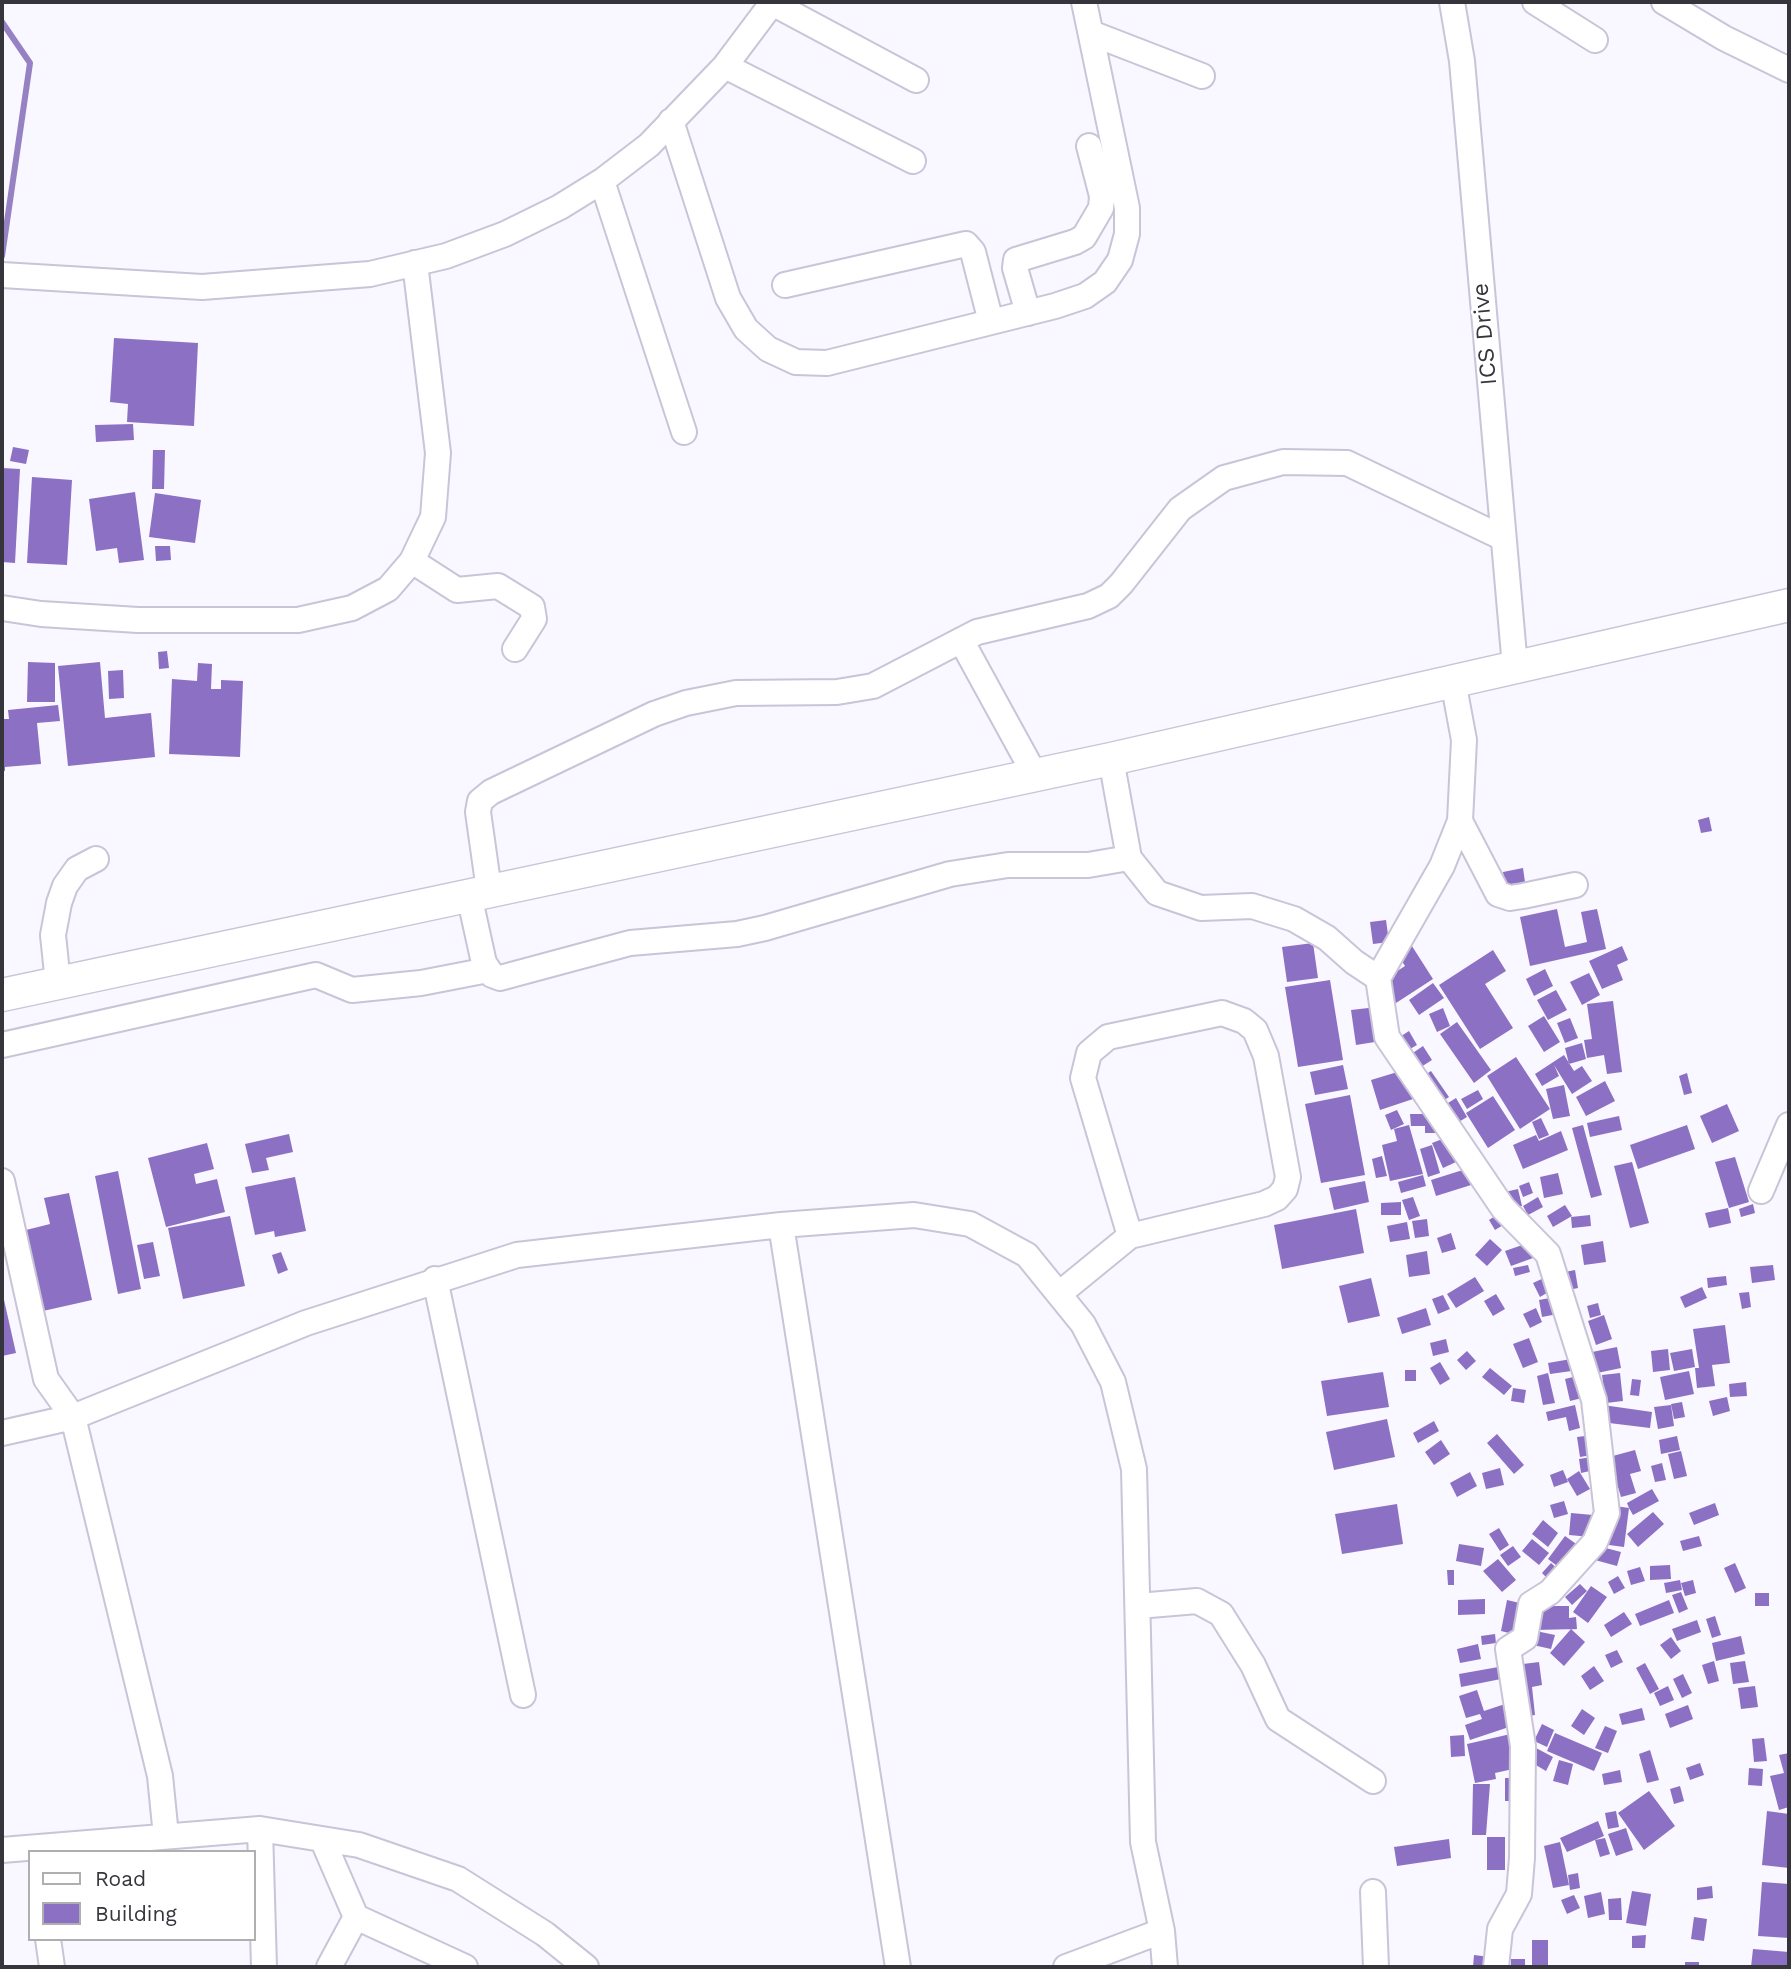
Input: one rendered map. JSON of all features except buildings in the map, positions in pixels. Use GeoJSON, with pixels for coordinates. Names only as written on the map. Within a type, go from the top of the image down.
{"type":"FeatureCollection","features":[{"type":"Feature","properties":{"kind":"main road"},"geometry":{"type":"LineString","coordinates":[[2,995],[1111,759],[1789,605]]}},
{"type":"Feature","properties":{"kind":"street"},"geometry":{"type":"LineString","coordinates":[[671,121],[728,298],[746,329],[768,349],[796,362],[827,363],[1028,313],[1085,296],[1105,282],[1120,260],[1127,234],[1127,208],[1084,2]]}},
{"type":"Feature","properties":{"kind":"street","name":"ICS Drive"},"geometry":{"type":"LineString","coordinates":[[1452,2],[1462,61],[1515,667]]}},
{"type":"Feature","properties":{"kind":"street"},"geometry":{"type":"LineString","coordinates":[[1535,2],[1595,40]]}},
{"type":"Feature","properties":{"kind":"street"},"geometry":{"type":"LineString","coordinates":[[1664,2],[1724,38],[1789,70]]}},
{"type":"Feature","properties":{"kind":"street"},"geometry":{"type":"LineString","coordinates":[[2,275],[202,287],[370,274],[446,256],[505,234],[602,181],[649,145],[724,66],[772,3],[916,80]]}},
{"type":"Feature","properties":{"kind":"street"},"geometry":{"type":"LineString","coordinates":[[1091,33],[1202,76]]}},
{"type":"Feature","properties":{"kind":"street"},"geometry":{"type":"LineString","coordinates":[[724,66],[913,161]]}},
{"type":"Feature","properties":{"kind":"street"},"geometry":{"type":"LineString","coordinates":[[1028,313],[1015,268],[1016,260],[1084,237],[1101,208],[1102,196],[1089,146]]}},
{"type":"Feature","properties":{"kind":"street"},"geometry":{"type":"LineString","coordinates":[[602,181],[684,432]]}},
{"type":"Feature","properties":{"kind":"street"},"geometry":{"type":"LineString","coordinates":[[785,285],[966,244],[973,252],[991,323]]}},
{"type":"Feature","properties":{"kind":"street"},"geometry":{"type":"LineString","coordinates":[[2,608],[41,614],[138,620],[298,620],[352,608],[388,590],[412,561],[433,517],[438,453],[415,263]]}},
{"type":"Feature","properties":{"kind":"street"},"geometry":{"type":"LineString","coordinates":[[1129,858],[1088,865],[988,867],[950,874],[756,930],[630,943],[508,977],[492,975],[488,970],[479,892],[478,812],[480,801],[491,792],[654,714],[686,703],[736,693],[837,692],[873,686],[961,640],[999,626],[1088,606],[1109,596],[1180,509],[1204,489],[1224,478],[1283,463],[1346,463],[1503,538]]}},
{"type":"Feature","properties":{"kind":"street"},"geometry":{"type":"LineString","coordinates":[[412,561],[457,590],[498,586],[532,607],[534,620],[515,649]]}},
{"type":"Feature","properties":{"kind":"street"},"geometry":{"type":"LineString","coordinates":[[961,640],[1035,775]]}},
{"type":"Feature","properties":{"kind":"street"},"geometry":{"type":"LineString","coordinates":[[1453,681],[1464,740],[1460,821],[1442,866],[1378,978],[1387,1037],[1503,1208],[1548,1254],[1594,1400],[1607,1513],[1595,1542],[1550,1592],[1531,1604],[1525,1638],[1508,1649],[1523,1746],[1522,1858],[1519,1894],[1500,1929],[1496,1967]]}},
{"type":"Feature","properties":{"kind":"street"},"geometry":{"type":"LineString","coordinates":[[1111,759],[1129,858],[1157,893],[1201,908],[1252,906],[1294,919],[1327,938],[1354,962],[1378,978]]}},
{"type":"Feature","properties":{"kind":"street"},"geometry":{"type":"LineString","coordinates":[[1460,821],[1497,894],[1510,898],[1575,885]]}},
{"type":"Feature","properties":{"kind":"street"},"geometry":{"type":"LineString","coordinates":[[58,983],[53,935],[59,903],[65,886],[77,869],[96,859]]}},
{"type":"Feature","properties":{"kind":"street"},"geometry":{"type":"LineString","coordinates":[[2,1045],[316,975],[352,990],[421,983],[488,970]]}},
{"type":"Feature","properties":{"kind":"street"},"geometry":{"type":"LineString","coordinates":[[1059,1294],[1130,1236],[1264,1204],[1277,1198],[1285,1189],[1288,1177],[1266,1056],[1255,1030],[1244,1021],[1222,1013],[1108,1037],[1089,1053],[1083,1078],[1130,1236]]}},
{"type":"Feature","properties":{"kind":"street"},"geometry":{"type":"LineString","coordinates":[[1761,1191],[1789,1125]]}},
{"type":"Feature","properties":{"kind":"street"},"geometry":{"type":"LineString","coordinates":[[2,1181],[46,1380],[74,1417],[160,1776],[166,1836]]}},
{"type":"Feature","properties":{"kind":"street"},"geometry":{"type":"LineString","coordinates":[[2,1433],[74,1417],[295,1328],[435,1279],[517,1255],[781,1225],[914,1215],[970,1224],[1027,1255],[1083,1324],[1113,1382],[1134,1469],[1143,1842],[1162,1931],[1165,1967]]}},
{"type":"Feature","properties":{"kind":"street"},"geometry":{"type":"LineString","coordinates":[[781,1225],[898,1967]]}},
{"type":"Feature","properties":{"kind":"street"},"geometry":{"type":"LineString","coordinates":[[435,1279],[523,1695]]}},
{"type":"Feature","properties":{"kind":"street"},"geometry":{"type":"LineString","coordinates":[[1138,1606],[1197,1601],[1221,1614],[1253,1665],[1278,1719],[1373,1781]]}},
{"type":"Feature","properties":{"kind":"street"},"geometry":{"type":"LineString","coordinates":[[260,1829],[264,1967]]}},
{"type":"Feature","properties":{"kind":"street"},"geometry":{"type":"LineString","coordinates":[[2,1850],[260,1829],[359,1845],[458,1879],[545,1934],[586,1967]]}},
{"type":"Feature","properties":{"kind":"street"},"geometry":{"type":"LineString","coordinates":[[323,1841],[356,1917],[465,1967]]}},
{"type":"Feature","properties":{"kind":"street"},"geometry":{"type":"LineString","coordinates":[[1373,1892],[1376,1967]]}},
{"type":"Feature","properties":{"kind":"street"},"geometry":{"type":"LineString","coordinates":[[329,1967],[356,1917]]}},
{"type":"Feature","properties":{"kind":"street"},"geometry":{"type":"LineString","coordinates":[[1066,1967],[1162,1931]]}},
{"type":"Feature","properties":{"kind":"street"},"geometry":{"type":"LineString","coordinates":[[48,1941],[52,1967]]}},
{"type":"Feature","properties":{"kind":"waterway"},"geometry":{"type":"LineString","coordinates":[[2,22],[30,63],[2,256]]}}]}
